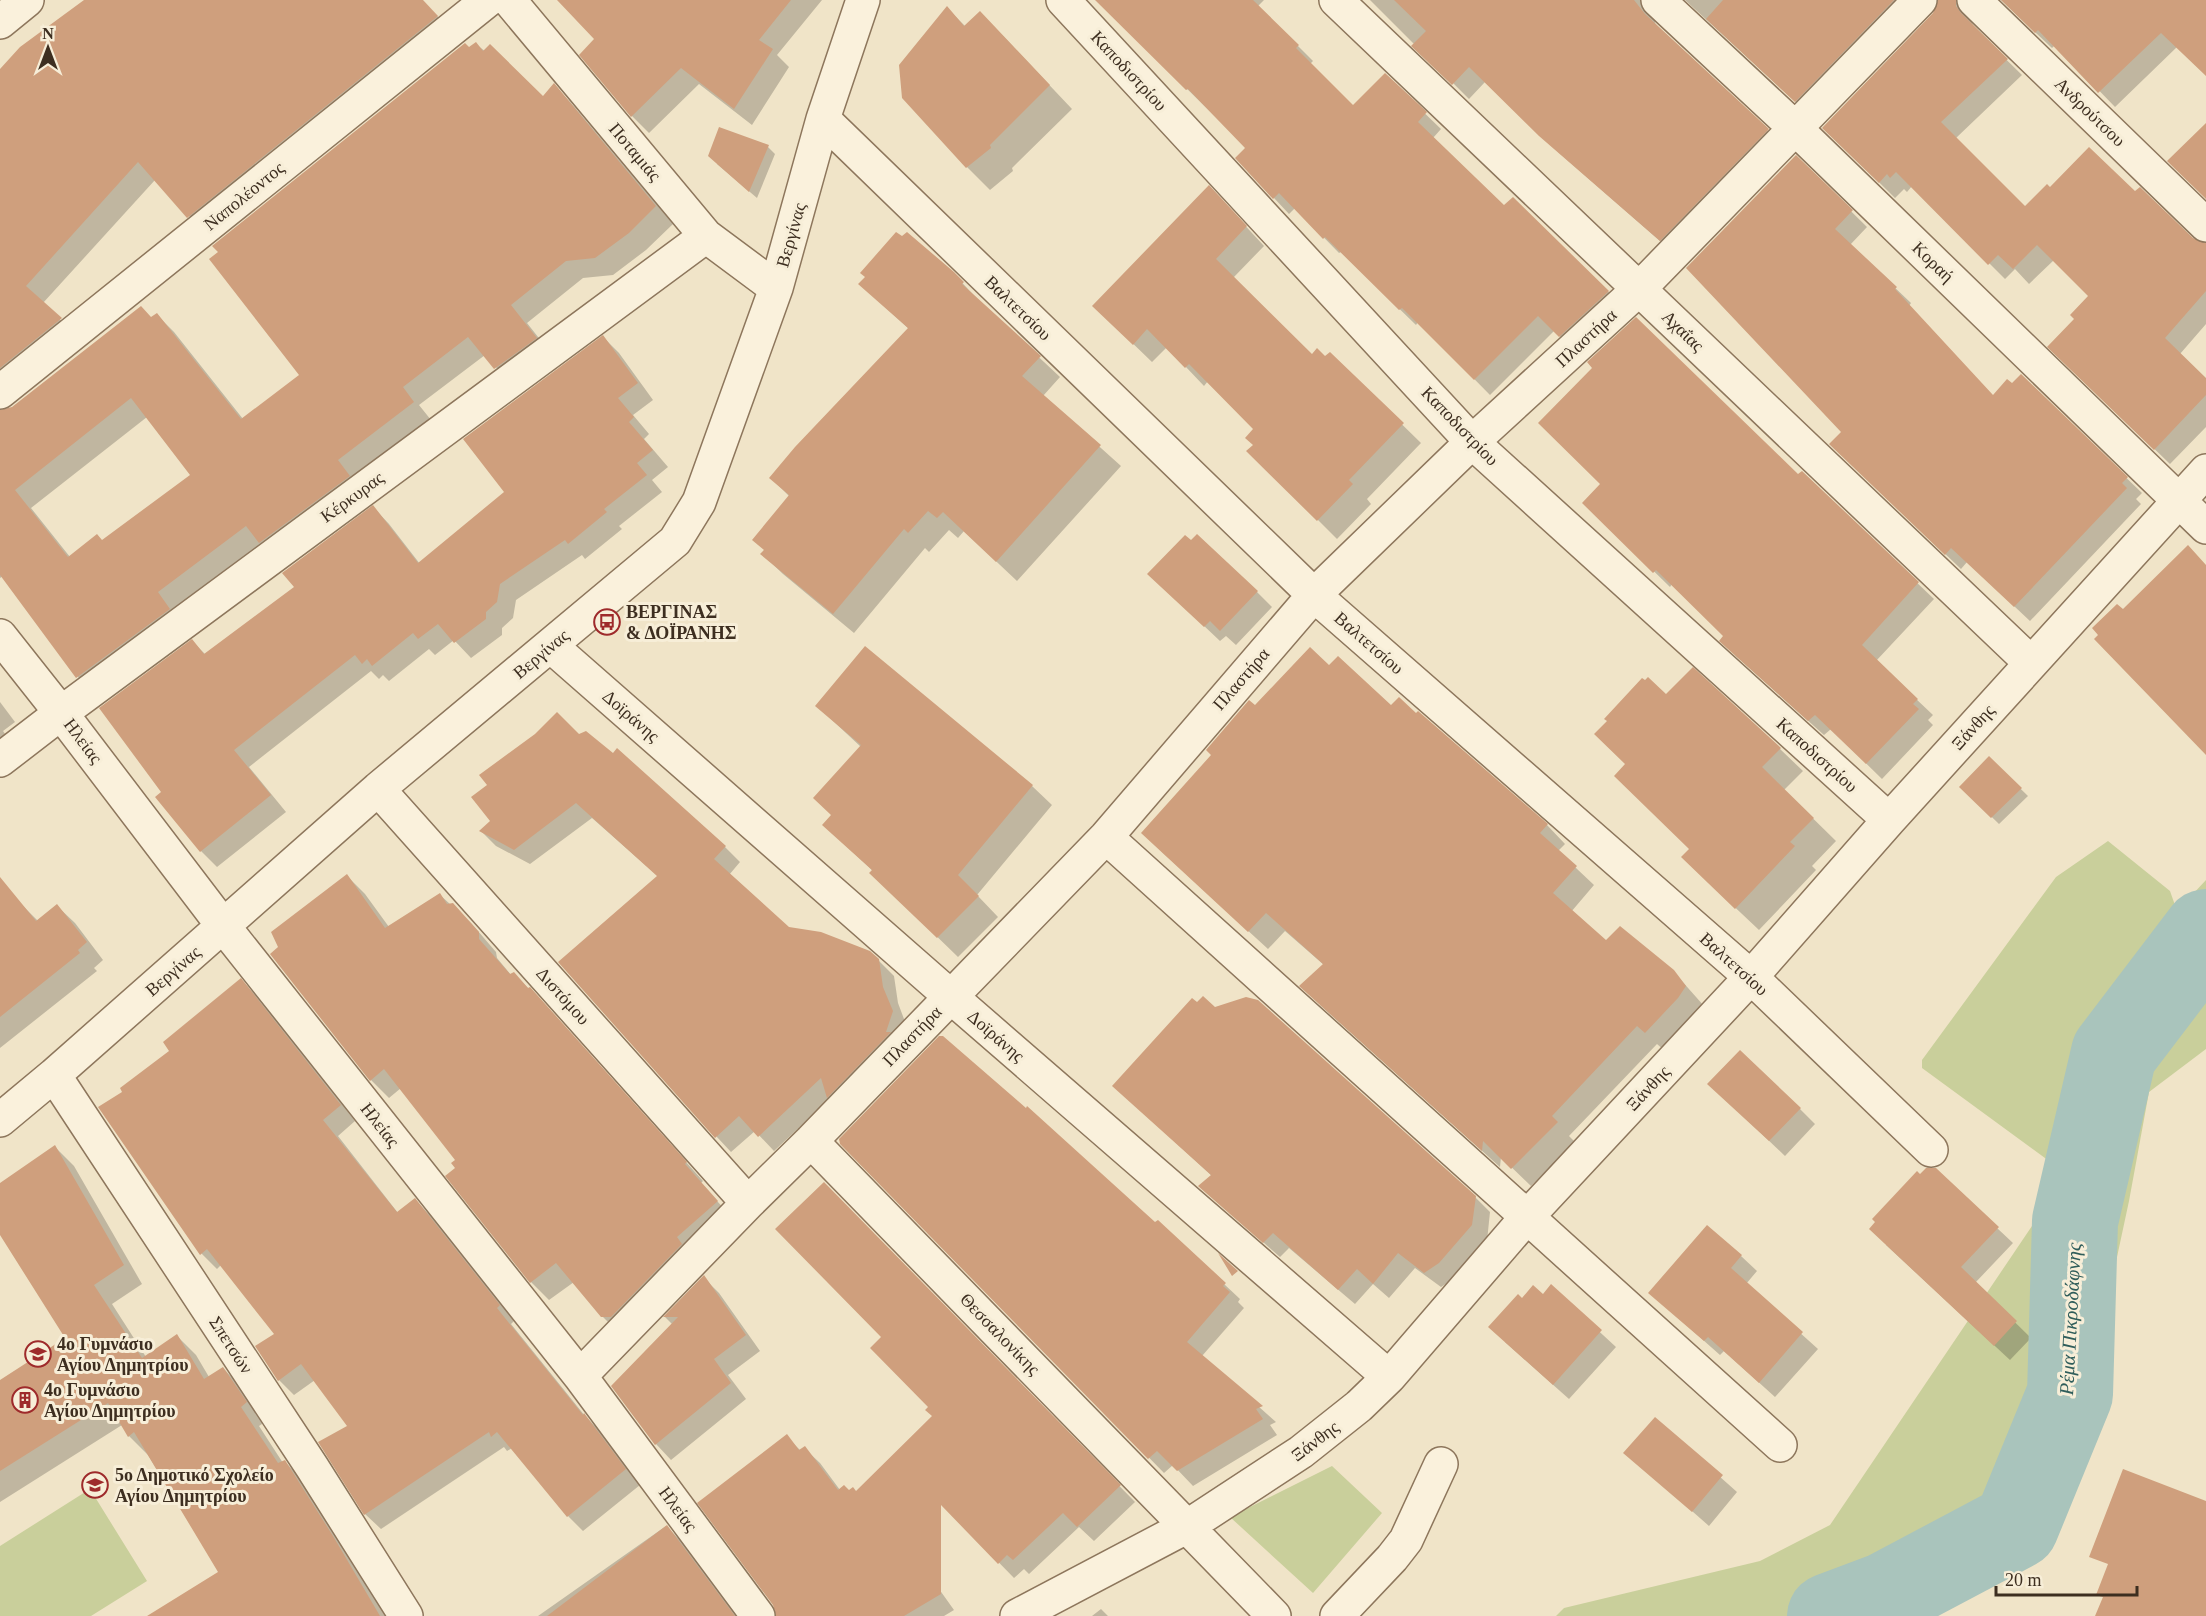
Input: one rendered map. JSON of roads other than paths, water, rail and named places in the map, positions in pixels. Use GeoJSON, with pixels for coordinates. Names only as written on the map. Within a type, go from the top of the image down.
{"type":"FeatureCollection","features":[{"type":"Feature","properties":{"kind":"street"},"geometry":{"type":"LineString","coordinates":[[0,22],[27,0]]}},
{"type":"Feature","properties":{"kind":"street","name":"Ναπολέοντος"},"geometry":{"type":"LineString","coordinates":[[0,392],[488,0]]}},
{"type":"Feature","properties":{"kind":"street","name":"Ποταμιάς"},"geometry":{"type":"LineString","coordinates":[[509,0],[706,236],[776,288]]}},
{"type":"Feature","properties":{"kind":"street","name":"Βεργίνας"},"geometry":{"type":"LineString","coordinates":[[0,1120],[224,927],[378,789],[675,541],[699,502],[776,288],[823,119],[863,0]]}},
{"type":"Feature","properties":{"kind":"street","name":"Αχαΐας"},"geometry":{"type":"LineString","coordinates":[[1336,0],[2031,663]]}},
{"type":"Feature","properties":{"kind":"street","name":"Κοραή"},"geometry":{"type":"LineString","coordinates":[[1658,0],[1795,128],[2206,527]]}},
{"type":"Feature","properties":{"kind":"street","name":"Πλαστήρα"},"geometry":{"type":"LineString","coordinates":[[580,1376],[748,1203],[812,1141],[1106,837],[1314,596],[1472,442],[1639,289],[1920,0]]}},
{"type":"Feature","properties":{"kind":"street","name":"Ανδρούτσου"},"geometry":{"type":"LineString","coordinates":[[1974,0],[2206,225]]}},
{"type":"Feature","properties":{"kind":"street","name":"Καποδιστρίου"},"geometry":{"type":"LineString","coordinates":[[1067,1],[1472,442],[1888,820]]}},
{"type":"Feature","properties":{"kind":"street","name":"Βαλτετσίου"},"geometry":{"type":"LineString","coordinates":[[823,119],[1314,596],[1751,977],[1931,1150]]}},
{"type":"Feature","properties":{"kind":"street","name":"Κέρκυρας"},"geometry":{"type":"LineString","coordinates":[[0,760],[61,712],[706,236]]}},
{"type":"Feature","properties":{"kind":"street","name":"Ξάνθης"},"geometry":{"type":"LineString","coordinates":[[1017,1616],[1188,1526],[1301,1452],[1359,1406],[1389,1377],[1526,1218],[1751,977],[1888,820],[2206,471]]}},
{"type":"Feature","properties":{"kind":"street","name":"Ηλείας"},"geometry":{"type":"LineString","coordinates":[[0,636],[61,712],[224,927],[580,1376],[758,1616]]}},
{"type":"Feature","properties":{"kind":"street","name":"Δοϊράνης"},"geometry":{"type":"LineString","coordinates":[[551,646],[1389,1377]]}},
{"type":"Feature","properties":{"kind":"street","name":"Διστόμου"},"geometry":{"type":"LineString","coordinates":[[378,789],[748,1203]]}},
{"type":"Feature","properties":{"kind":"street"},"geometry":{"type":"LineString","coordinates":[[1106,837],[1780,1445]]}},
{"type":"Feature","properties":{"kind":"street","name":"Σπετσών"},"geometry":{"type":"LineString","coordinates":[[54,1075],[312,1467],[406,1616]]}},
{"type":"Feature","properties":{"kind":"street","name":"Θεσσαλονίκης"},"geometry":{"type":"LineString","coordinates":[[812,1141],[1274,1616]]}},
{"type":"Feature","properties":{"kind":"street"},"geometry":{"type":"LineString","coordinates":[[1337,1616],[1406,1540],[1441,1464]]}},
{"type":"Feature","properties":{"kind":"waterway","name":"Ρέμα Πικροδάφνης"},"geometry":{"type":"LineString","coordinates":[[1830,1616],[1886,1595],[2016,1526],[2070,1394],[2075,1221],[2114,1053],[2206,932]]}},
{"type":"Feature","properties":{"kind":"place","name":"ΒΕΡΓΙΝΑΣ & ΔΟΪΡΑΝΗΣ"},"geometry":{"type":"Point","coordinates":[607,622]}},
{"type":"Feature","properties":{"kind":"place","name":"4ο Γυμνάσιο Αγίου Δημητρίου"},"geometry":{"type":"Point","coordinates":[38,1354]}},
{"type":"Feature","properties":{"kind":"place","name":"4o Γυμνάσιο Αγίου Δημητρίου"},"geometry":{"type":"Point","coordinates":[25,1400]}},
{"type":"Feature","properties":{"kind":"place","name":"5ο Δημοτικό Σχολείο Αγίου Δημητρίου"},"geometry":{"type":"Point","coordinates":[95,1485]}}]}
